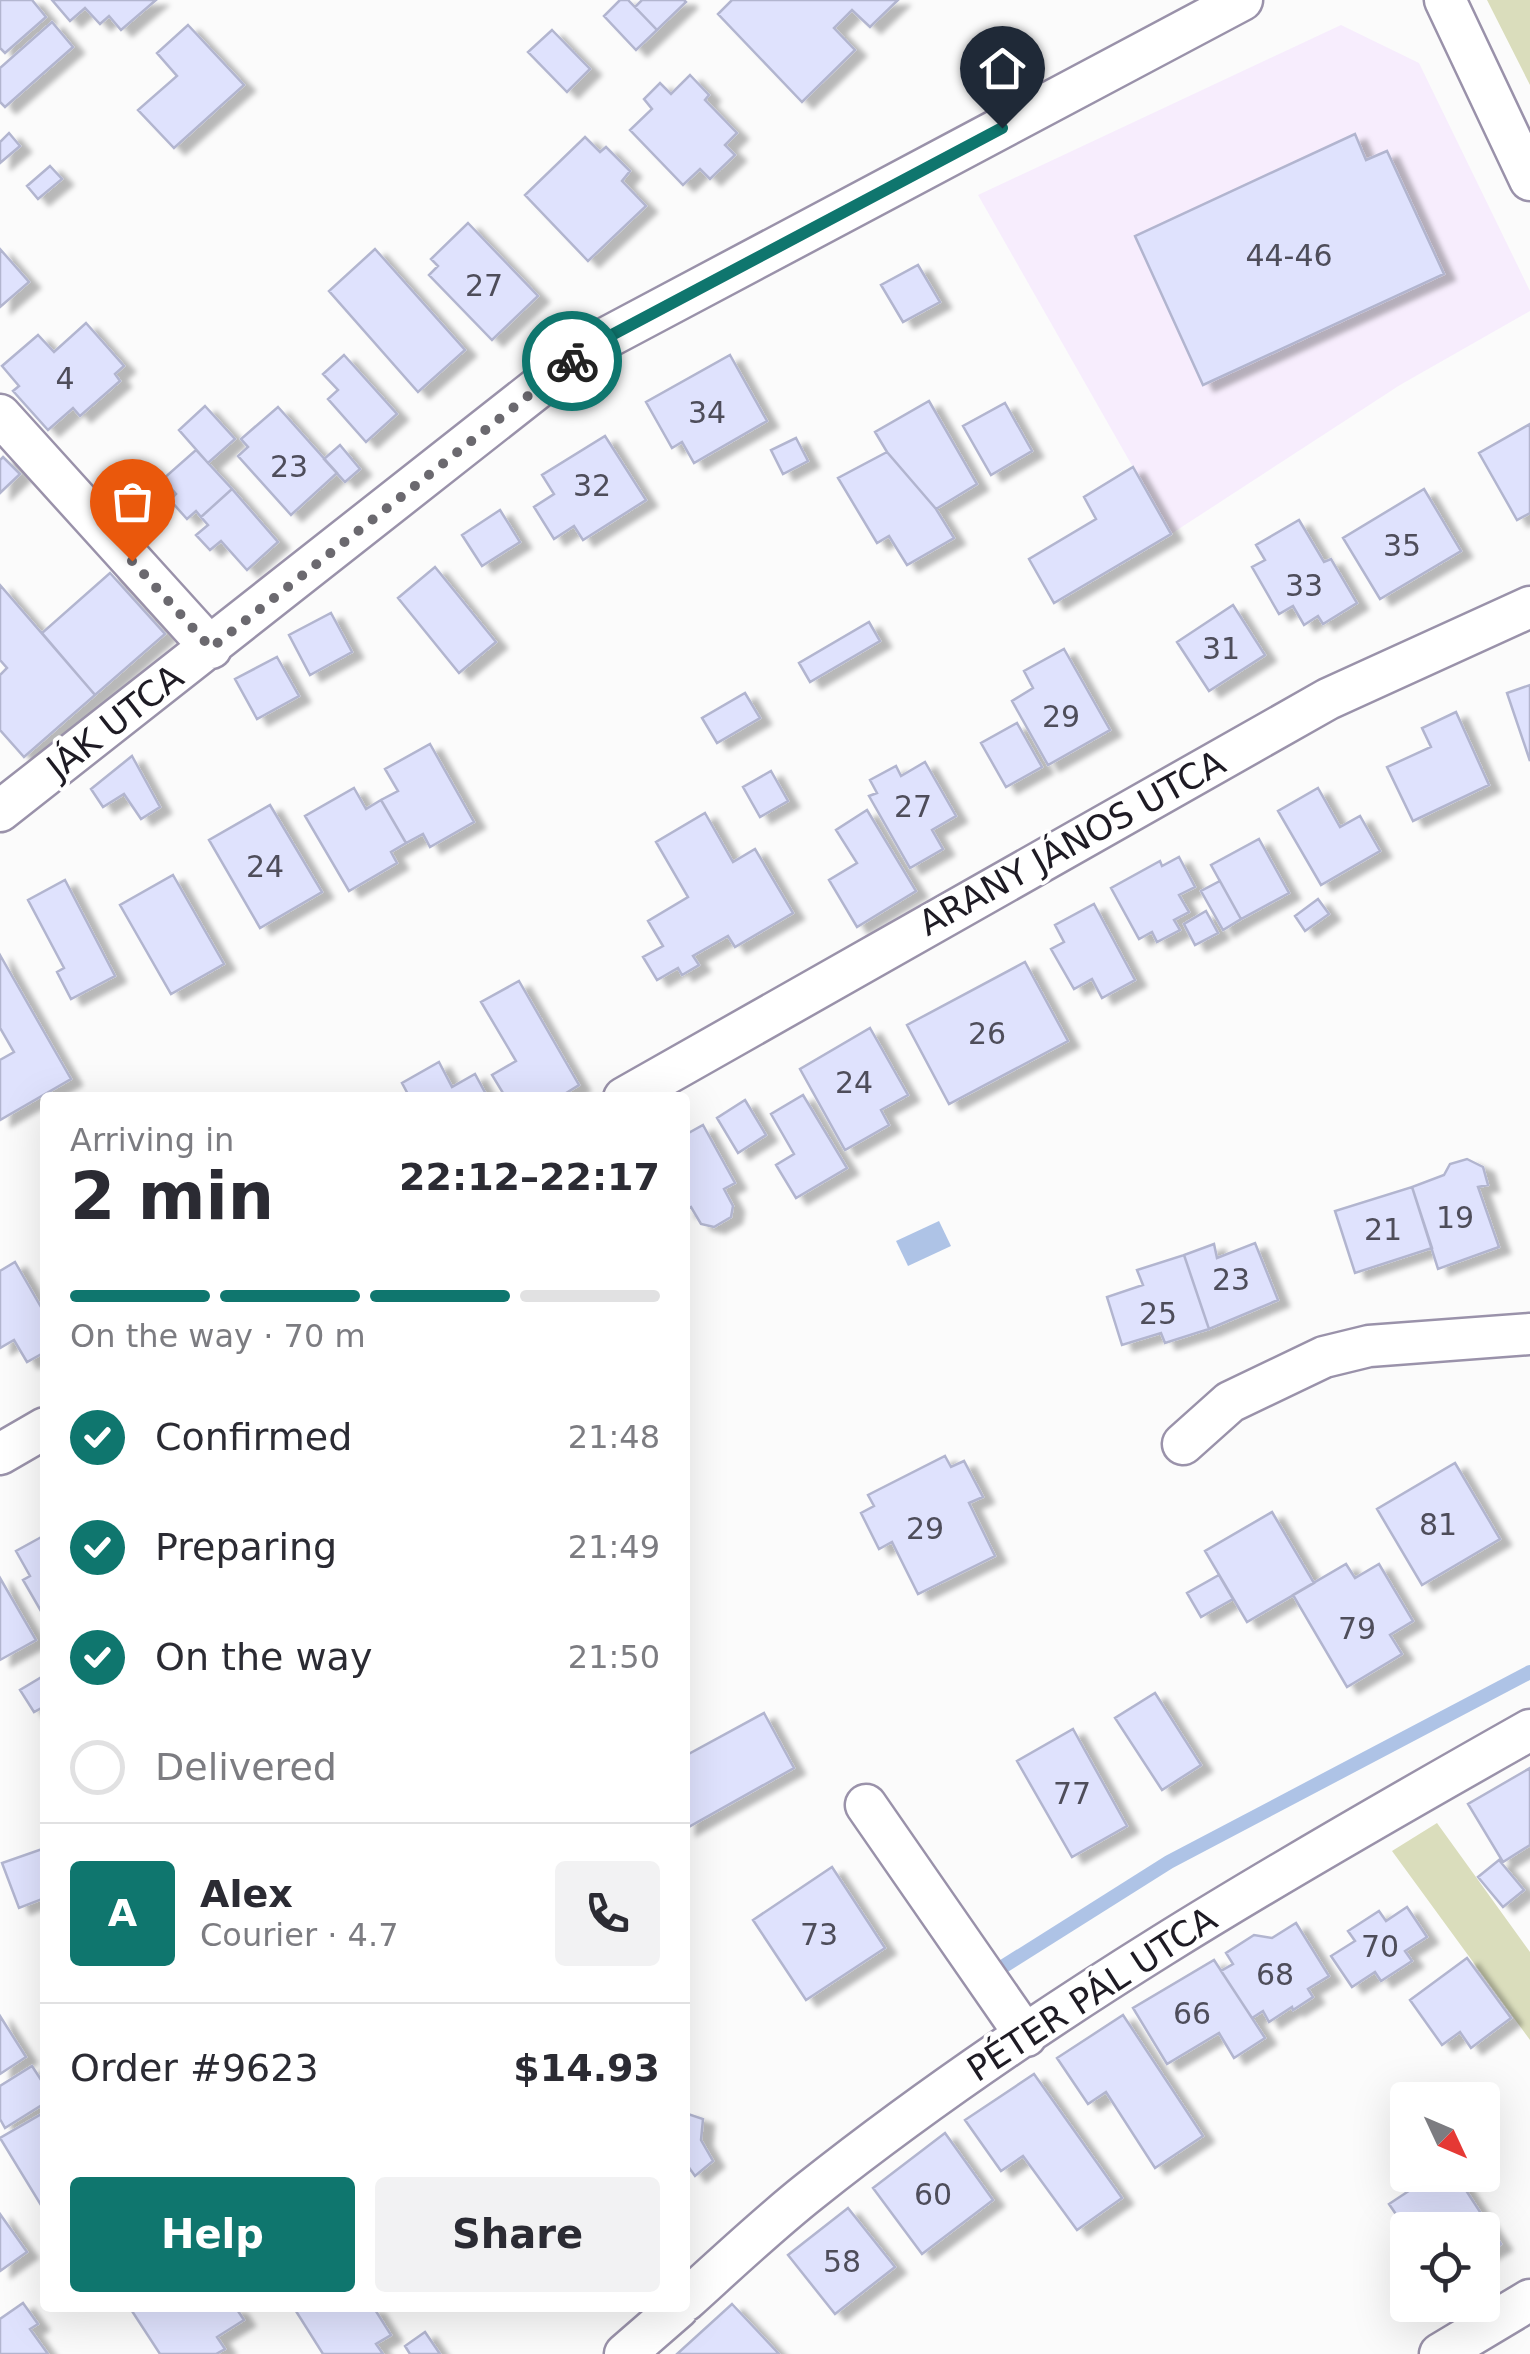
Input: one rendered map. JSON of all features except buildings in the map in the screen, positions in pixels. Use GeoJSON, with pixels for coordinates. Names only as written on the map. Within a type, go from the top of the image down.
{"type":"FeatureCollection","features":[{"type":"Feature","properties":{"kind":"street","name":"JÁK UTCA"},"geometry":{"type":"LineString","coordinates":[[0,811],[591,346],[1242,0]]}},
{"type":"Feature","properties":{"kind":"street"},"geometry":{"type":"LineString","coordinates":[[1444,0],[1530,180]]}},
{"type":"Feature","properties":{"kind":"street"},"geometry":{"type":"LineString","coordinates":[[0,415],[211,648]]}},
{"type":"Feature","properties":{"kind":"street","name":"ARANY JÁNOS UTCA"},"geometry":{"type":"LineString","coordinates":[[635,1092],[1328,698],[1530,607]]}},
{"type":"Feature","properties":{"kind":"street"},"geometry":{"type":"LineString","coordinates":[[1183,1444],[1230,1402],[1324,1356],[1369,1346],[1530,1334]]}},
{"type":"Feature","properties":{"kind":"street"},"geometry":{"type":"LineString","coordinates":[[0,1454],[40,1431]]}},
{"type":"Feature","properties":{"kind":"street","name":"PÉTER PÁL UTCA"},"geometry":{"type":"LineString","coordinates":[[690,2297],[807,2192],[900,2123],[1151,1951],[1330,1842],[1530,1730]]}},
{"type":"Feature","properties":{"kind":"street"},"geometry":{"type":"LineString","coordinates":[[866,1805],[1026,2036]]}},
{"type":"Feature","properties":{"kind":"street"},"geometry":{"type":"LineString","coordinates":[[1440,2354],[1530,2300]]}},
{"type":"Feature","properties":{"kind":"street"},"geometry":{"type":"LineString","coordinates":[[625,2354],[673,2312]]}},
{"type":"Feature","properties":{"kind":"shaded area"},"geometry":{"type":"Polygon","coordinates":[[[1341,25],[1419,63],[1530,291],[1530,311],[1400,385],[1171,534],[978,195],[1341,25]]]}},
{"type":"Feature","properties":{"kind":"green space"},"geometry":{"type":"Polygon","coordinates":[[[1487,0],[1530,0],[1530,85],[1487,0]]]}},
{"type":"Feature","properties":{"kind":"green space"},"geometry":{"type":"Polygon","coordinates":[[[1437,1823],[1530,1952],[1530,2040],[1392,1851],[1437,1823]]]}},
{"type":"Feature","properties":{"kind":"water"},"geometry":{"type":"Polygon","coordinates":[[[939,1221],[951,1246],[908,1266],[896,1241],[939,1221]]]}},
{"type":"Feature","properties":{"kind":"waterway"},"geometry":{"type":"LineString","coordinates":[[996,1971],[1169,1862],[1530,1672]]}},
{"type":"Feature","properties":{"kind":"way so far"},"geometry":{"type":"LineString","coordinates":[[132,561],[211,648],[572,361]]}},
{"type":"Feature","properties":{"kind":"route"},"geometry":{"type":"LineString","coordinates":[[572,361],[591,346],[1002,128]]}}]}
